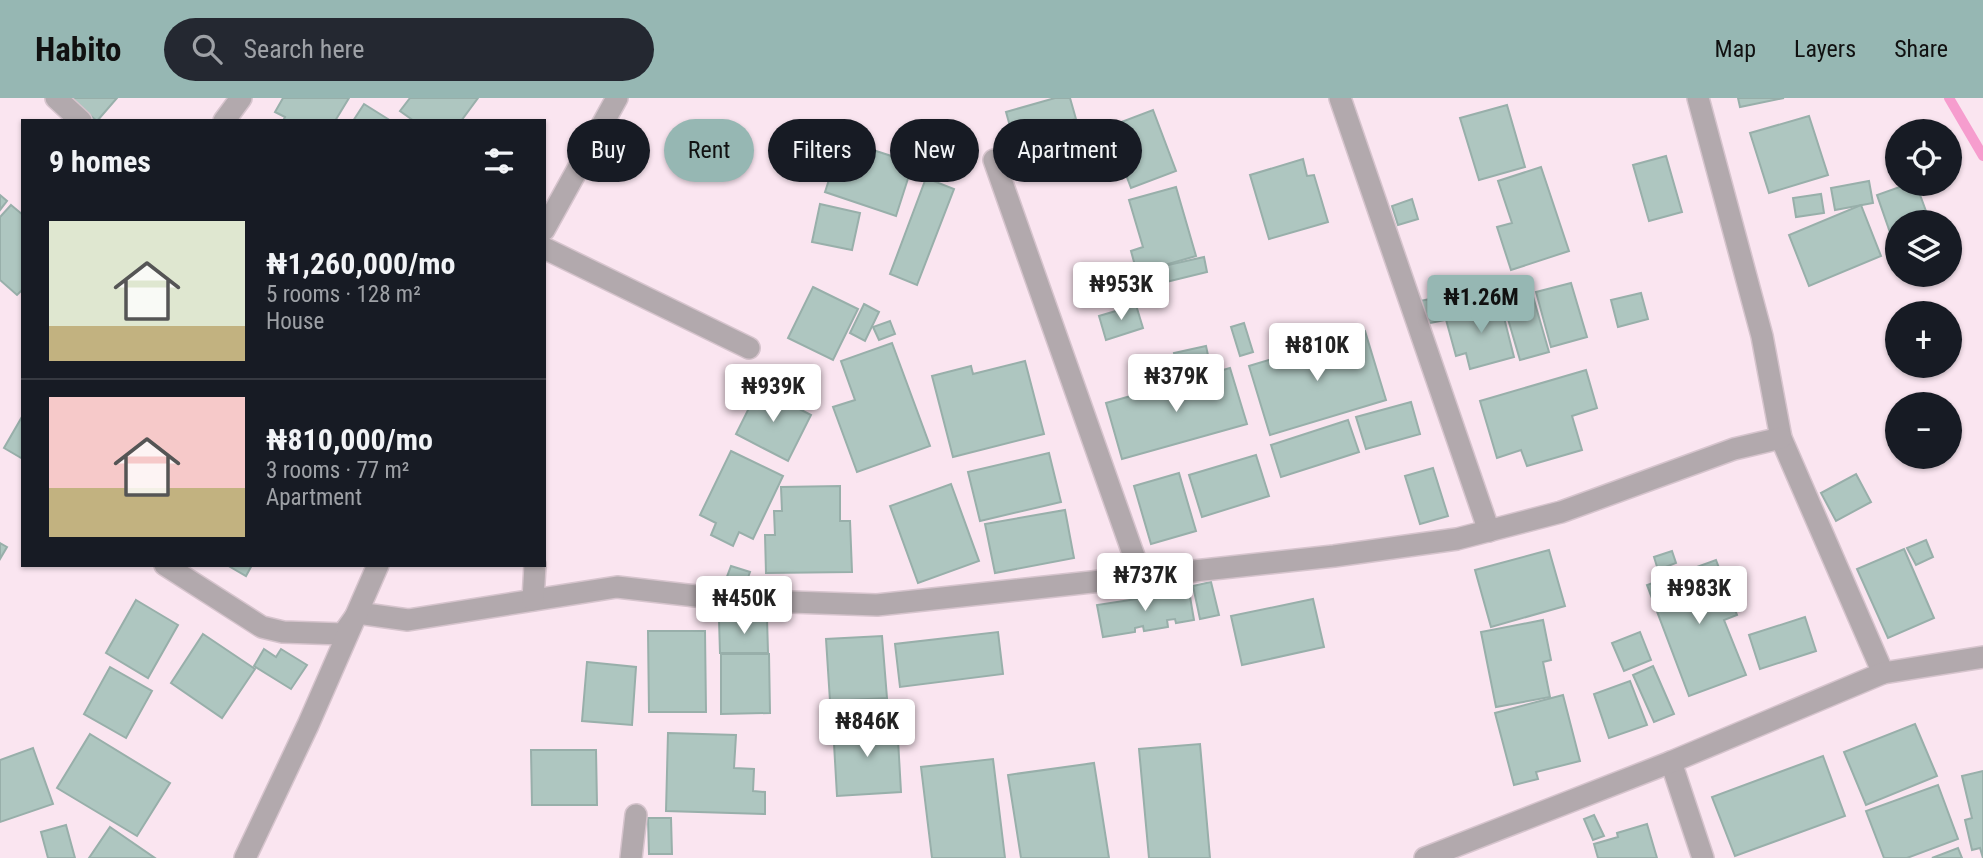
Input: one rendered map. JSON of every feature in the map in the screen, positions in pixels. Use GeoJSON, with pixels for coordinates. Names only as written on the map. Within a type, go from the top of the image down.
{"type":"FeatureCollection","features":[{"type":"Feature","properties":{"kind":"street"},"geometry":{"type":"LineString","coordinates":[[55,98],[79,119]]}},
{"type":"Feature","properties":{"kind":"street"},"geometry":{"type":"LineString","coordinates":[[226,119],[242,98]]}},
{"type":"Feature","properties":{"kind":"street"},"geometry":{"type":"LineString","coordinates":[[546,226],[618,98]]}},
{"type":"Feature","properties":{"kind":"street"},"geometry":{"type":"LineString","coordinates":[[1340,98],[1489,531]]}},
{"type":"Feature","properties":{"kind":"street"},"geometry":{"type":"LineString","coordinates":[[1698,98],[1762,336],[1781,438],[1883,673]]}},
{"type":"Feature","properties":{"kind":"street"},"geometry":{"type":"LineString","coordinates":[[1002,182],[1141,576]]}},
{"type":"Feature","properties":{"kind":"street"},"geometry":{"type":"LineString","coordinates":[[546,249],[750,348]]}},
{"type":"Feature","properties":{"kind":"street"},"geometry":{"type":"LineString","coordinates":[[358,613],[408,620],[617,587],[731,600],[877,605],[1334,556],[1457,539],[1561,512],[1734,449],[1781,438]]}},
{"type":"Feature","properties":{"kind":"street"},"geometry":{"type":"LineString","coordinates":[[168,567],[262,627],[283,632],[343,634],[358,613]]}},
{"type":"Feature","properties":{"kind":"street"},"geometry":{"type":"LineString","coordinates":[[245,858],[377,567]]}},
{"type":"Feature","properties":{"kind":"street"},"geometry":{"type":"LineString","coordinates":[[532,567],[533,600]]}},
{"type":"Feature","properties":{"kind":"street"},"geometry":{"type":"LineString","coordinates":[[1425,858],[1671,762],[1883,673],[1983,657]]}},
{"type":"Feature","properties":{"kind":"street"},"geometry":{"type":"LineString","coordinates":[[1671,762],[1703,858]]}},
{"type":"Feature","properties":{"kind":"street"},"geometry":{"type":"LineString","coordinates":[[632,858],[636,815]]}},
{"type":"Feature","properties":{"kind":"building"},"geometry":{"type":"Polygon","coordinates":[[[69,98],[117,98],[99,119],[95,119],[69,98]]]}},
{"type":"Feature","properties":{"kind":"building"},"geometry":{"type":"Polygon","coordinates":[[[283,98],[349,98],[336,119],[284,119],[285,117],[275,112],[283,98]]]}},
{"type":"Feature","properties":{"kind":"building"},"geometry":{"type":"Polygon","coordinates":[[[410,98],[478,98],[462,119],[411,119],[400,111],[410,98]]]}},
{"type":"Feature","properties":{"kind":"building"},"geometry":{"type":"Polygon","coordinates":[[[1055,98],[1070,98],[1076,119],[1008,119],[1006,112],[1055,98]]]}},
{"type":"Feature","properties":{"kind":"building"},"geometry":{"type":"Polygon","coordinates":[[[1738,98],[1784,98],[1740,107],[1738,98]]]}},
{"type":"Feature","properties":{"kind":"building"},"geometry":{"type":"Polygon","coordinates":[[[364,104],[388,119],[354,119],[364,104]]]}},
{"type":"Feature","properties":{"kind":"building"},"geometry":{"type":"Polygon","coordinates":[[[1507,105],[1525,167],[1479,180],[1460,118],[1507,105]]]}},
{"type":"Feature","properties":{"kind":"building"},"geometry":{"type":"Polygon","coordinates":[[[1153,110],[1176,171],[1131,188],[1129,182],[1142,182],[1142,119],[1129,119],[1153,110]]]}},
{"type":"Feature","properties":{"kind":"building"},"geometry":{"type":"Polygon","coordinates":[[[1809,116],[1828,175],[1769,193],[1750,133],[1809,116]]]}},
{"type":"Feature","properties":{"kind":"building"},"geometry":{"type":"Polygon","coordinates":[[[876,151],[890,156],[890,182],[907,182],[896,216],[825,192],[828,182],[876,182],[876,151]]]}},
{"type":"Feature","properties":{"kind":"building"},"geometry":{"type":"Polygon","coordinates":[[[1666,156],[1682,212],[1649,221],[1633,165],[1666,156]]]}},
{"type":"Feature","properties":{"kind":"building"},"geometry":{"type":"Polygon","coordinates":[[[1303,159],[1307,176],[1314,175],[1328,222],[1269,239],[1250,175],[1303,159]]]}},
{"type":"Feature","properties":{"kind":"building"},"geometry":{"type":"Polygon","coordinates":[[[1541,167],[1569,251],[1511,270],[1497,227],[1512,223],[1498,181],[1541,167]]]}},
{"type":"Feature","properties":{"kind":"building"},"geometry":{"type":"Polygon","coordinates":[[[1869,181],[1873,203],[1835,210],[1831,188],[1869,181]]]}},
{"type":"Feature","properties":{"kind":"building"},"geometry":{"type":"Polygon","coordinates":[[[924,182],[936,182],[954,189],[917,285],[890,274],[924,182]]]}},
{"type":"Feature","properties":{"kind":"building"},"geometry":{"type":"Polygon","coordinates":[[[1176,187],[1196,256],[1137,273],[1131,251],[1143,247],[1129,200],[1176,187]]]}},
{"type":"Feature","properties":{"kind":"building"},"geometry":{"type":"Polygon","coordinates":[[[1885,192],[1885,196],[1920,196],[1926,210],[1885,210],[1885,218],[1877,195],[1885,192]]]}},
{"type":"Feature","properties":{"kind":"building"},"geometry":{"type":"Polygon","coordinates":[[[1821,194],[1824,213],[1796,217],[1793,198],[1821,194]]]}},
{"type":"Feature","properties":{"kind":"building"},"geometry":{"type":"Polygon","coordinates":[[[0,195],[7,201],[0,210],[0,195]]]}},
{"type":"Feature","properties":{"kind":"building"},"geometry":{"type":"Polygon","coordinates":[[[1412,199],[1418,219],[1398,225],[1392,206],[1412,199]]]}},
{"type":"Feature","properties":{"kind":"building"},"geometry":{"type":"Polygon","coordinates":[[[820,204],[860,213],[852,250],[812,242],[820,204]]]}},
{"type":"Feature","properties":{"kind":"building"},"geometry":{"type":"Polygon","coordinates":[[[11,205],[21,213],[21,291],[17,295],[0,280],[0,217],[11,205]]]}},
{"type":"Feature","properties":{"kind":"building"},"geometry":{"type":"Polygon","coordinates":[[[1861,205],[1881,256],[1809,286],[1789,235],[1861,205]]]}},
{"type":"Feature","properties":{"kind":"building"},"geometry":{"type":"Polygon","coordinates":[[[1204,257],[1207,272],[1162,283],[1159,267],[1204,257]]]}},
{"type":"Feature","properties":{"kind":"building"},"geometry":{"type":"Polygon","coordinates":[[[1571,283],[1587,337],[1551,347],[1536,292],[1571,283]]]}},
{"type":"Feature","properties":{"kind":"building"},"geometry":{"type":"Polygon","coordinates":[[[813,287],[858,309],[833,360],[788,338],[813,287]]]}},
{"type":"Feature","properties":{"kind":"building"},"geometry":{"type":"Polygon","coordinates":[[[1532,293],[1549,352],[1520,360],[1503,302],[1532,293]]]}},
{"type":"Feature","properties":{"kind":"building"},"geometry":{"type":"Polygon","coordinates":[[[1641,293],[1648,319],[1618,327],[1611,300],[1641,293]]]}},
{"type":"Feature","properties":{"kind":"building"},"geometry":{"type":"Polygon","coordinates":[[[1440,297],[1445,320],[1425,324],[1420,301],[1440,297]]]}},
{"type":"Feature","properties":{"kind":"building"},"geometry":{"type":"Polygon","coordinates":[[[1500,302],[1514,357],[1470,369],[1466,353],[1456,356],[1445,316],[1500,302]]]}},
{"type":"Feature","properties":{"kind":"building"},"geometry":{"type":"Polygon","coordinates":[[[864,304],[879,312],[865,341],[850,333],[864,304]]]}},
{"type":"Feature","properties":{"kind":"building"},"geometry":{"type":"Polygon","coordinates":[[[1136,305],[1143,328],[1106,340],[1099,316],[1136,305]]]}},
{"type":"Feature","properties":{"kind":"building"},"geometry":{"type":"Polygon","coordinates":[[[890,321],[895,334],[879,340],[873,327],[890,321]]]}},
{"type":"Feature","properties":{"kind":"building"},"geometry":{"type":"Polygon","coordinates":[[[1244,323],[1253,352],[1240,356],[1231,327],[1244,323]]]}},
{"type":"Feature","properties":{"kind":"building"},"geometry":{"type":"Polygon","coordinates":[[[1365,331],[1386,400],[1270,435],[1249,366],[1365,331]]]}},
{"type":"Feature","properties":{"kind":"building"},"geometry":{"type":"Polygon","coordinates":[[[892,343],[930,446],[857,472],[833,407],[855,400],[841,361],[892,343]]]}},
{"type":"Feature","properties":{"kind":"building"},"geometry":{"type":"Polygon","coordinates":[[[1206,346],[1211,369],[1180,376],[1174,353],[1206,346]]]}},
{"type":"Feature","properties":{"kind":"building"},"geometry":{"type":"Polygon","coordinates":[[[1025,361],[1044,434],[953,457],[932,376],[971,366],[973,374],[1025,361]]]}},
{"type":"Feature","properties":{"kind":"building"},"geometry":{"type":"Polygon","coordinates":[[[1230,368],[1247,424],[1122,459],[1106,403],[1230,368]]]}},
{"type":"Feature","properties":{"kind":"building"},"geometry":{"type":"Polygon","coordinates":[[[1586,370],[1597,408],[1572,416],[1582,450],[1527,466],[1521,450],[1497,458],[1480,401],[1586,370]]]}},
{"type":"Feature","properties":{"kind":"building"},"geometry":{"type":"Polygon","coordinates":[[[759,388],[811,415],[788,461],[736,434],[759,388]]]}},
{"type":"Feature","properties":{"kind":"building"},"geometry":{"type":"Polygon","coordinates":[[[1411,402],[1420,434],[1366,449],[1356,417],[1411,402]]]}},
{"type":"Feature","properties":{"kind":"building"},"geometry":{"type":"Polygon","coordinates":[[[21,418],[21,458],[4,448],[21,418]]]}},
{"type":"Feature","properties":{"kind":"building"},"geometry":{"type":"Polygon","coordinates":[[[1348,420],[1359,452],[1281,477],[1271,445],[1348,420]]]}},
{"type":"Feature","properties":{"kind":"building"},"geometry":{"type":"Polygon","coordinates":[[[731,451],[783,476],[753,539],[739,532],[733,546],[711,535],[716,523],[700,515],[731,451]]]}},
{"type":"Feature","properties":{"kind":"building"},"geometry":{"type":"Polygon","coordinates":[[[1049,453],[1061,502],[980,521],[968,472],[1049,453]]]}},
{"type":"Feature","properties":{"kind":"building"},"geometry":{"type":"Polygon","coordinates":[[[1256,455],[1269,496],[1202,517],[1189,475],[1256,455]]]}},
{"type":"Feature","properties":{"kind":"building"},"geometry":{"type":"Polygon","coordinates":[[[1433,468],[1448,516],[1420,524],[1405,476],[1433,468]]]}},
{"type":"Feature","properties":{"kind":"building"},"geometry":{"type":"Polygon","coordinates":[[[1179,473],[1196,531],[1151,544],[1134,486],[1179,473]]]}},
{"type":"Feature","properties":{"kind":"building"},"geometry":{"type":"Polygon","coordinates":[[[1856,474],[1871,502],[1836,521],[1821,493],[1856,474]]]}},
{"type":"Feature","properties":{"kind":"building"},"geometry":{"type":"Polygon","coordinates":[[[951,484],[979,561],[918,583],[890,506],[951,484]]]}},
{"type":"Feature","properties":{"kind":"building"},"geometry":{"type":"Polygon","coordinates":[[[840,486],[840,521],[850,521],[852,572],[766,573],[765,535],[775,535],[774,511],[782,511],[781,487],[840,486]]]}},
{"type":"Feature","properties":{"kind":"building"},"geometry":{"type":"Polygon","coordinates":[[[1065,510],[1074,558],[995,573],[985,524],[1065,510]]]}},
{"type":"Feature","properties":{"kind":"building"},"geometry":{"type":"Polygon","coordinates":[[[1926,540],[1933,557],[1916,565],[1907,548],[1926,540]]]}},
{"type":"Feature","properties":{"kind":"building"},"geometry":{"type":"Polygon","coordinates":[[[0,543],[7,547],[0,559],[0,543]]]}},
{"type":"Feature","properties":{"kind":"building"},"geometry":{"type":"Polygon","coordinates":[[[1904,549],[1934,618],[1888,638],[1857,569],[1904,549]]]}},
{"type":"Feature","properties":{"kind":"building"},"geometry":{"type":"Polygon","coordinates":[[[1549,550],[1565,606],[1491,627],[1475,570],[1549,550]]]}},
{"type":"Feature","properties":{"kind":"building"},"geometry":{"type":"Polygon","coordinates":[[[1672,551],[1676,563],[1658,570],[1654,557],[1672,551]]]}},
{"type":"Feature","properties":{"kind":"building"},"geometry":{"type":"Polygon","coordinates":[[[1716,560],[1737,615],[1724,620],[1746,675],[1689,696],[1647,585],[1716,560]]]}},
{"type":"Feature","properties":{"kind":"building"},"geometry":{"type":"Polygon","coordinates":[[[731,566],[750,572],[744,589],[725,582],[731,566]]]}},
{"type":"Feature","properties":{"kind":"building"},"geometry":{"type":"Polygon","coordinates":[[[230,567],[251,567],[246,576],[230,567]]]}},
{"type":"Feature","properties":{"kind":"building"},"geometry":{"type":"Polygon","coordinates":[[[1211,582],[1219,615],[1200,619],[1193,586],[1211,582]]]}},
{"type":"Feature","properties":{"kind":"building"},"geometry":{"type":"Polygon","coordinates":[[[1189,591],[1194,620],[1176,623],[1175,619],[1167,620],[1168,627],[1144,631],[1143,626],[1135,628],[1135,632],[1103,637],[1097,605],[1189,591]]]}},
{"type":"Feature","properties":{"kind":"building"},"geometry":{"type":"Polygon","coordinates":[[[1313,599],[1324,647],[1242,665],[1231,616],[1313,599]]]}},
{"type":"Feature","properties":{"kind":"building"},"geometry":{"type":"Polygon","coordinates":[[[136,600],[178,625],[148,678],[106,653],[136,600]]]}},
{"type":"Feature","properties":{"kind":"building"},"geometry":{"type":"Polygon","coordinates":[[[1805,617],[1816,651],[1760,669],[1749,635],[1805,617]]]}},
{"type":"Feature","properties":{"kind":"building"},"geometry":{"type":"Polygon","coordinates":[[[767,618],[768,653],[720,653],[719,619],[767,618]]]}},
{"type":"Feature","properties":{"kind":"building"},"geometry":{"type":"Polygon","coordinates":[[[1543,620],[1551,660],[1543,662],[1550,697],[1496,707],[1481,632],[1543,620]]]}},
{"type":"Feature","properties":{"kind":"building"},"geometry":{"type":"Polygon","coordinates":[[[648,631],[705,631],[706,712],[649,712],[648,631]]]}},
{"type":"Feature","properties":{"kind":"building"},"geometry":{"type":"Polygon","coordinates":[[[998,632],[1003,674],[900,687],[895,644],[998,632]]]}},
{"type":"Feature","properties":{"kind":"building"},"geometry":{"type":"Polygon","coordinates":[[[1640,632],[1651,660],[1624,671],[1612,643],[1640,632]]]}},
{"type":"Feature","properties":{"kind":"building"},"geometry":{"type":"Polygon","coordinates":[[[203,634],[255,669],[222,718],[171,683],[203,634]]]}},
{"type":"Feature","properties":{"kind":"building"},"geometry":{"type":"Polygon","coordinates":[[[882,636],[887,698],[830,701],[826,639],[882,636]]]}},
{"type":"Feature","properties":{"kind":"building"},"geometry":{"type":"Polygon","coordinates":[[[264,649],[276,657],[281,649],[307,665],[291,689],[254,666],[264,649]]]}},
{"type":"Feature","properties":{"kind":"building"},"geometry":{"type":"Polygon","coordinates":[[[721,654],[769,654],[770,713],[721,714],[721,654]]]}},
{"type":"Feature","properties":{"kind":"building"},"geometry":{"type":"Polygon","coordinates":[[[587,662],[636,667],[632,725],[582,721],[587,662]]]}},
{"type":"Feature","properties":{"kind":"building"},"geometry":{"type":"Polygon","coordinates":[[[1653,666],[1674,714],[1654,722],[1633,675],[1653,666]]]}},
{"type":"Feature","properties":{"kind":"building"},"geometry":{"type":"Polygon","coordinates":[[[110,667],[152,691],[126,738],[84,714],[110,667]]]}},
{"type":"Feature","properties":{"kind":"building"},"geometry":{"type":"Polygon","coordinates":[[[1630,681],[1647,725],[1609,738],[1594,694],[1630,681]]]}},
{"type":"Feature","properties":{"kind":"building"},"geometry":{"type":"Polygon","coordinates":[[[1563,695],[1580,761],[1536,772],[1538,779],[1514,785],[1495,713],[1563,695]]]}},
{"type":"Feature","properties":{"kind":"building"},"geometry":{"type":"Polygon","coordinates":[[[897,722],[901,792],[837,796],[833,726],[897,722]]]}},
{"type":"Feature","properties":{"kind":"building"},"geometry":{"type":"Polygon","coordinates":[[[1915,724],[1937,776],[1866,805],[1844,752],[1915,724]]]}},
{"type":"Feature","properties":{"kind":"building"},"geometry":{"type":"Polygon","coordinates":[[[668,733],[736,735],[734,768],[754,769],[753,791],[765,792],[765,814],[666,811],[668,733]]]}},
{"type":"Feature","properties":{"kind":"building"},"geometry":{"type":"Polygon","coordinates":[[[90,734],[170,783],[137,836],[57,788],[90,734]]]}},
{"type":"Feature","properties":{"kind":"building"},"geometry":{"type":"Polygon","coordinates":[[[1200,744],[1210,858],[1149,858],[1139,749],[1200,744]]]}},
{"type":"Feature","properties":{"kind":"building"},"geometry":{"type":"Polygon","coordinates":[[[33,748],[53,804],[0,822],[0,760],[33,748]]]}},
{"type":"Feature","properties":{"kind":"building"},"geometry":{"type":"Polygon","coordinates":[[[531,750],[596,750],[597,805],[532,805],[531,750]]]}},
{"type":"Feature","properties":{"kind":"building"},"geometry":{"type":"Polygon","coordinates":[[[1823,756],[1845,816],[1735,856],[1712,797],[1823,756]]]}},
{"type":"Feature","properties":{"kind":"building"},"geometry":{"type":"Polygon","coordinates":[[[993,759],[1005,858],[932,858],[921,767],[993,759]]]}},
{"type":"Feature","properties":{"kind":"building"},"geometry":{"type":"Polygon","coordinates":[[[1094,763],[1109,858],[1021,858],[1008,775],[1094,763]]]}},
{"type":"Feature","properties":{"kind":"building"},"geometry":{"type":"Polygon","coordinates":[[[1983,771],[1983,858],[1980,848],[1972,850],[1965,820],[1972,818],[1962,776],[1983,771]]]}},
{"type":"Feature","properties":{"kind":"building"},"geometry":{"type":"Polygon","coordinates":[[[1938,785],[1958,839],[1907,858],[1884,858],[1866,811],[1938,785]]]}},
{"type":"Feature","properties":{"kind":"building"},"geometry":{"type":"Polygon","coordinates":[[[1594,815],[1604,836],[1593,840],[1584,819],[1594,815]]]}},
{"type":"Feature","properties":{"kind":"building"},"geometry":{"type":"Polygon","coordinates":[[[648,818],[671,818],[672,854],[649,854],[648,818]]]}},
{"type":"Feature","properties":{"kind":"building"},"geometry":{"type":"Polygon","coordinates":[[[1647,824],[1657,858],[1598,858],[1594,844],[1618,837],[1617,833],[1647,824]]]}},
{"type":"Feature","properties":{"kind":"building"},"geometry":{"type":"Polygon","coordinates":[[[66,825],[75,858],[48,858],[41,832],[66,825]]]}},
{"type":"Feature","properties":{"kind":"building"},"geometry":{"type":"Polygon","coordinates":[[[110,827],[155,858],[89,858],[110,827]]]}},
{"type":"Feature","properties":{"kind":"building"},"geometry":{"type":"Polygon","coordinates":[[[1958,848],[1962,858],[1932,858],[1958,848]]]}},
{"type":"Feature","properties":{"kind":"waterway"},"geometry":{"type":"LineString","coordinates":[[1949,98],[1983,156]]}}]}
